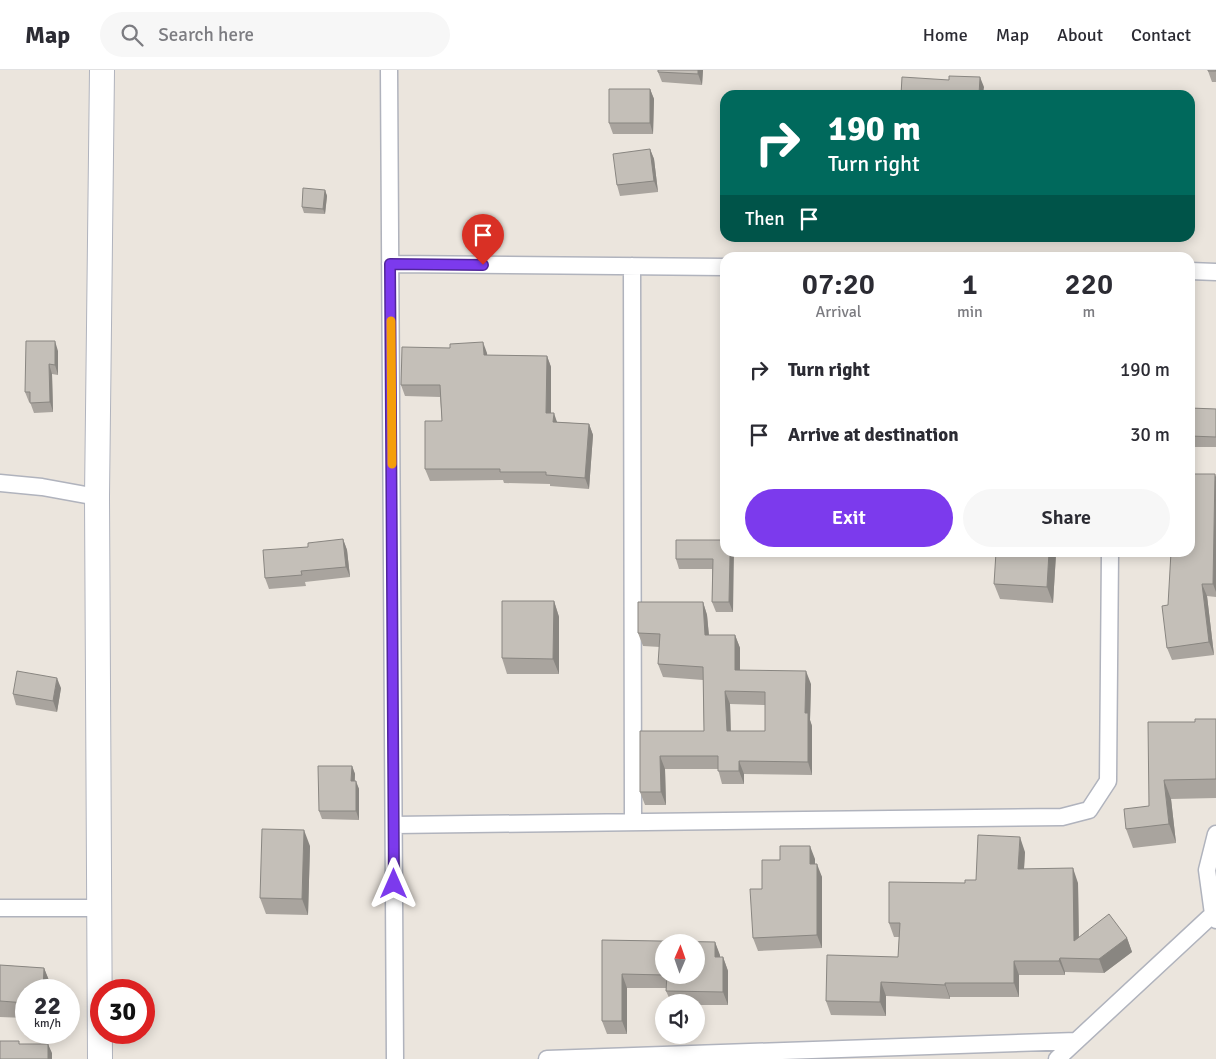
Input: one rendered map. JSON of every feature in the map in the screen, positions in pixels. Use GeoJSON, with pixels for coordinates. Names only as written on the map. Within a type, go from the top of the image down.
{"type":"FeatureCollection","features":[{"type":"Feature","properties":{"kind":"street"},"geometry":{"type":"LineString","coordinates":[[100,1059],[96,497],[102,70]]}},
{"type":"Feature","properties":{"kind":"street"},"geometry":{"type":"LineString","coordinates":[[389,70],[396,1059]]}},
{"type":"Feature","properties":{"kind":"street"},"geometry":{"type":"LineString","coordinates":[[390,264],[720,267]]}},
{"type":"Feature","properties":{"kind":"street"},"geometry":{"type":"LineString","coordinates":[[632,266],[633,822]]}},
{"type":"Feature","properties":{"kind":"street"},"geometry":{"type":"LineString","coordinates":[[1195,271],[1216,272]]}},
{"type":"Feature","properties":{"kind":"street"},"geometry":{"type":"LineString","coordinates":[[0,483],[42,487],[96,497]]}},
{"type":"Feature","properties":{"kind":"street"},"geometry":{"type":"LineString","coordinates":[[394,825],[1062,817],[1089,810],[1108,781],[1110,557]]}},
{"type":"Feature","properties":{"kind":"street"},"geometry":{"type":"LineString","coordinates":[[1057,1059],[1215,917],[1206,870],[1216,834]]}},
{"type":"Feature","properties":{"kind":"street"},"geometry":{"type":"LineString","coordinates":[[0,908],[98,908]]}},
{"type":"Feature","properties":{"kind":"street"},"geometry":{"type":"LineString","coordinates":[[547,1059],[1076,1041]]}},
{"type":"Feature","properties":{"kind":"building"},"geometry":{"type":"Polygon","coordinates":[[[658,70],[698,70],[698,74],[658,72],[658,70]]]}},
{"type":"Feature","properties":{"kind":"building"},"geometry":{"type":"Polygon","coordinates":[[[949,76],[980,77],[979,90],[901,90],[902,77],[949,80],[949,76]]]}},
{"type":"Feature","properties":{"kind":"building"},"geometry":{"type":"Polygon","coordinates":[[[609,89],[650,89],[650,123],[609,123],[609,89]]]}},
{"type":"Feature","properties":{"kind":"building"},"geometry":{"type":"Polygon","coordinates":[[[650,149],[654,181],[617,185],[613,154],[650,149]]]}},
{"type":"Feature","properties":{"kind":"building"},"geometry":{"type":"Polygon","coordinates":[[[303,188],[325,190],[323,209],[302,207],[303,188]]]}},
{"type":"Feature","properties":{"kind":"building"},"geometry":{"type":"Polygon","coordinates":[[[26,341],[55,341],[55,365],[49,364],[50,402],[30,403],[30,392],[25,392],[26,341]]]}},
{"type":"Feature","properties":{"kind":"building"},"geometry":{"type":"Polygon","coordinates":[[[483,342],[484,355],[547,356],[546,413],[554,413],[553,422],[589,424],[585,478],[546,475],[546,472],[500,472],[500,469],[425,469],[425,421],[442,421],[440,385],[401,385],[402,347],[450,348],[450,344],[483,342]]]}},
{"type":"Feature","properties":{"kind":"building"},"geometry":{"type":"Polygon","coordinates":[[[1195,408],[1216,409],[1216,437],[1195,436],[1195,408]]]}},
{"type":"Feature","properties":{"kind":"building"},"geometry":{"type":"Polygon","coordinates":[[[1195,474],[1215,474],[1213,584],[1202,584],[1209,642],[1167,648],[1162,606],[1168,605],[1171,557],[1195,557],[1195,474]]]}},
{"type":"Feature","properties":{"kind":"building"},"geometry":{"type":"Polygon","coordinates":[[[343,539],[346,567],[301,571],[302,575],[265,578],[263,550],[308,547],[308,543],[343,539]]]}},
{"type":"Feature","properties":{"kind":"building"},"geometry":{"type":"Polygon","coordinates":[[[676,540],[720,540],[720,557],[730,557],[729,602],[712,602],[713,559],[676,559],[676,540]]]}},
{"type":"Feature","properties":{"kind":"building"},"geometry":{"type":"Polygon","coordinates":[[[996,557],[1049,557],[1047,587],[994,584],[996,557]]]}},
{"type":"Feature","properties":{"kind":"building"},"geometry":{"type":"Polygon","coordinates":[[[502,601],[554,601],[553,659],[502,658],[502,601]]]}},
{"type":"Feature","properties":{"kind":"building"},"geometry":{"type":"Polygon","coordinates":[[[638,602],[703,602],[705,635],[735,635],[735,670],[806,671],[805,713],[808,713],[808,762],[739,761],[739,771],[718,771],[718,756],[660,756],[661,792],[640,792],[640,731],[704,731],[703,667],[658,664],[660,634],[638,633],[638,602]],[[725,691],[727,731],[765,731],[765,692],[725,691]]]}},
{"type":"Feature","properties":{"kind":"building"},"geometry":{"type":"Polygon","coordinates":[[[17,671],[57,678],[53,701],[13,694],[17,671]]]}},
{"type":"Feature","properties":{"kind":"building"},"geometry":{"type":"Polygon","coordinates":[[[1195,719],[1216,719],[1216,779],[1164,780],[1169,824],[1126,829],[1124,809],[1149,806],[1148,722],[1195,722],[1195,719]]]}},
{"type":"Feature","properties":{"kind":"building"},"geometry":{"type":"Polygon","coordinates":[[[318,766],[352,766],[351,781],[356,781],[356,811],[319,811],[318,766]]]}},
{"type":"Feature","properties":{"kind":"building"},"geometry":{"type":"Polygon","coordinates":[[[262,829],[304,830],[302,899],[260,898],[262,829]]]}},
{"type":"Feature","properties":{"kind":"building"},"geometry":{"type":"Polygon","coordinates":[[[978,835],[1020,837],[1018,869],[1073,868],[1074,941],[1109,914],[1127,938],[1099,959],[1060,958],[1059,961],[1014,961],[1014,983],[945,983],[945,985],[881,982],[880,1002],[826,1001],[827,955],[898,957],[900,923],[889,923],[889,882],[965,883],[965,880],[976,880],[978,835]]]}},
{"type":"Feature","properties":{"kind":"building"},"geometry":{"type":"Polygon","coordinates":[[[780,846],[810,846],[810,864],[817,864],[817,935],[753,938],[750,889],[762,889],[762,860],[780,860],[780,846]]]}},
{"type":"Feature","properties":{"kind":"building"},"geometry":{"type":"Polygon","coordinates":[[[602,940],[655,941],[655,975],[622,974],[622,1021],[602,1021],[602,940]]]}},
{"type":"Feature","properties":{"kind":"building"},"geometry":{"type":"Polygon","coordinates":[[[705,942],[715,942],[715,957],[723,957],[723,992],[666,991],[666,984],[705,984],[705,942]]]}},
{"type":"Feature","properties":{"kind":"building"},"geometry":{"type":"Polygon","coordinates":[[[0,965],[44,968],[44,979],[15,979],[15,1002],[0,1001],[0,965]]]}},
{"type":"Feature","properties":{"kind":"building"},"geometry":{"type":"Polygon","coordinates":[[[0,1041],[15,1041],[15,1044],[48,1044],[48,1059],[0,1059],[0,1041]]]}},
{"type":"Feature","properties":{"kind":"slow traffic"},"geometry":{"type":"LineString","coordinates":[[391,321],[392,464]]}},
{"type":"Feature","properties":{"kind":"route"},"geometry":{"type":"LineString","coordinates":[[394,884],[390,264],[483,265]]}}]}
